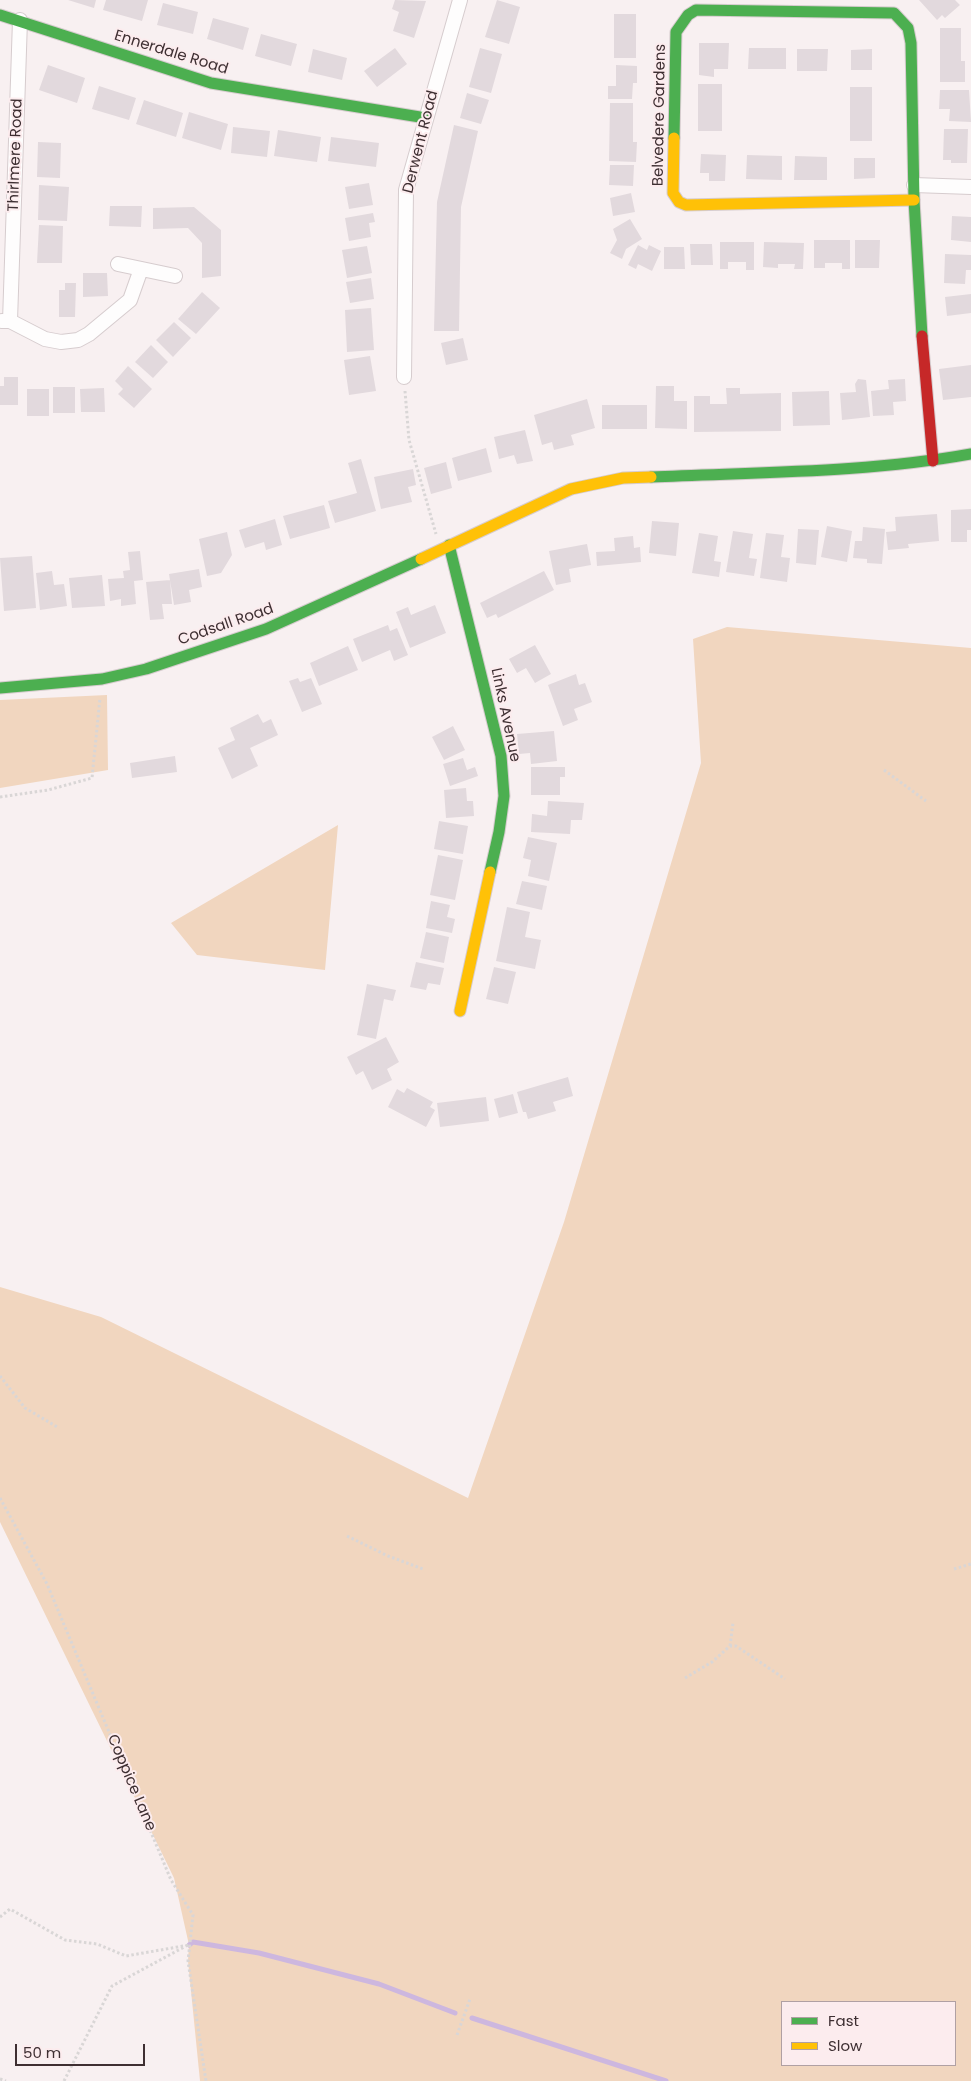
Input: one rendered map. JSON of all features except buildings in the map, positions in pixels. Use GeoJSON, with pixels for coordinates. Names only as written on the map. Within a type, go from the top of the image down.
{"type":"FeatureCollection","features":[{"type":"Feature","properties":{"kind":"street","name":"Derwent Road"},"geometry":{"type":"LineString","coordinates":[[404,377],[406,190],[460,0]]}},
{"type":"Feature","properties":{"kind":"street","name":"Belvedere Gardens"},"geometry":{"type":"LineString","coordinates":[[914,200],[686,205],[679,202],[673,193],[676,32],[682,22],[696,10],[894,13],[908,28],[911,43],[914,200],[920,308],[933,461]]}},
{"type":"Feature","properties":{"kind":"street","name":"Ennerdale Road"},"geometry":{"type":"LineString","coordinates":[[0,15],[211,84],[426,118]]}},
{"type":"Feature","properties":{"kind":"street","name":"Thirlmere Road"},"geometry":{"type":"LineString","coordinates":[[5,321],[20,20]]}},
{"type":"Feature","properties":{"kind":"street"},"geometry":{"type":"LineString","coordinates":[[914,185],[971,187]]}},
{"type":"Feature","properties":{"kind":"street"},"geometry":{"type":"LineString","coordinates":[[118,264],[175,276]]}},
{"type":"Feature","properties":{"kind":"street"},"geometry":{"type":"LineString","coordinates":[[5,321],[45,339],[61,342],[78,340],[89,334],[130,300],[141,269]]}},
{"type":"Feature","properties":{"kind":"street","name":"Codsall Road"},"geometry":{"type":"LineString","coordinates":[[0,688],[102,679],[146,669],[266,629],[346,594],[571,489],[623,478],[836,469],[933,461],[971,454]]}},
{"type":"Feature","properties":{"kind":"street","name":"Links Avenue"},"geometry":{"type":"LineString","coordinates":[[449,545],[501,756],[504,796],[499,832],[460,1011]]}},
{"type":"Feature","properties":{"kind":"path"},"geometry":{"type":"LineString","coordinates":[[404,377],[409,440],[437,537],[449,545]]}},
{"type":"Feature","properties":{"kind":"path"},"geometry":{"type":"LineString","coordinates":[[0,797],[48,790],[92,778],[102,679]]}},
{"type":"Feature","properties":{"kind":"path"},"geometry":{"type":"LineString","coordinates":[[884,770],[926,801]]}},
{"type":"Feature","properties":{"kind":"path"},"geometry":{"type":"LineString","coordinates":[[0,1376],[25,1408],[59,1428]]}},
{"type":"Feature","properties":{"kind":"path","name":"Coppice Lane"},"geometry":{"type":"LineString","coordinates":[[0,1498],[47,1584],[171,1880],[193,1915],[188,1961],[206,2081]]}},
{"type":"Feature","properties":{"kind":"path"},"geometry":{"type":"LineString","coordinates":[[347,1536],[388,1556],[423,1569]]}},
{"type":"Feature","properties":{"kind":"path"},"geometry":{"type":"LineString","coordinates":[[954,1569],[971,1564]]}},
{"type":"Feature","properties":{"kind":"path"},"geometry":{"type":"LineString","coordinates":[[685,1678],[712,1662],[730,1646],[733,1623]]}},
{"type":"Feature","properties":{"kind":"path"},"geometry":{"type":"LineString","coordinates":[[730,1646],[743,1649],[751,1658],[785,1679]]}},
{"type":"Feature","properties":{"kind":"path"},"geometry":{"type":"LineString","coordinates":[[0,1917],[10,1909],[65,1940],[97,1944],[126,1956],[189,1945]]}},
{"type":"Feature","properties":{"kind":"path"},"geometry":{"type":"LineString","coordinates":[[64,2081],[112,1986],[189,1945]]}},
{"type":"Feature","properties":{"kind":"path"},"geometry":{"type":"LineString","coordinates":[[457,2035],[470,1999]]}},
{"type":"Feature","properties":{"kind":"path"},"geometry":{"type":"LineString","coordinates":[[0,2079],[6,2081]]}},
{"type":"Feature","properties":{"kind":"shaded area"},"geometry":{"type":"Polygon","coordinates":[[[727,627],[971,648],[971,2081],[200,2081],[188,1961],[189,1945],[174,1878],[0,1522],[0,1287],[101,1317],[468,1498],[564,1222],[701,763],[693,639],[727,627]]]}},
{"type":"Feature","properties":{"kind":"shaded area"},"geometry":{"type":"Polygon","coordinates":[[[107,695],[108,770],[0,788],[0,700],[107,695]]]}},
{"type":"Feature","properties":{"kind":"shaded area"},"geometry":{"type":"Polygon","coordinates":[[[338,825],[325,970],[197,955],[171,923],[338,825]]]}},
{"type":"Feature","properties":{"kind":"waterway"},"geometry":{"type":"LineString","coordinates":[[189,1945],[193,1942],[259,1953],[379,1984],[455,2013]]}},
{"type":"Feature","properties":{"kind":"waterway"},"geometry":{"type":"LineString","coordinates":[[472,2018],[666,2081]]}},
{"type":"Feature","properties":{"kind":"traffic: fast"},"geometry":{"type":"LineString","coordinates":[[674,138],[676,32],[688,15],[696,10],[894,13],[908,28],[911,43],[914,200],[922,336]]}},
{"type":"Feature","properties":{"kind":"traffic: fast"},"geometry":{"type":"LineString","coordinates":[[0,15],[211,83],[426,118]]}},
{"type":"Feature","properties":{"kind":"traffic: fast"},"geometry":{"type":"LineString","coordinates":[[651,477],[852,468],[892,465],[971,454]]}},
{"type":"Feature","properties":{"kind":"traffic: fast"},"geometry":{"type":"LineString","coordinates":[[449,545],[501,756],[504,796],[499,832],[490,872]]}},
{"type":"Feature","properties":{"kind":"traffic: fast"},"geometry":{"type":"LineString","coordinates":[[0,688],[102,679],[146,669],[266,629],[421,559]]}},
{"type":"Feature","properties":{"kind":"traffic: slow"},"geometry":{"type":"LineString","coordinates":[[674,138],[673,193],[679,202],[686,205],[914,200]]}},
{"type":"Feature","properties":{"kind":"traffic: slow"},"geometry":{"type":"LineString","coordinates":[[421,559],[571,489],[623,478],[651,477]]}},
{"type":"Feature","properties":{"kind":"traffic: slow"},"geometry":{"type":"LineString","coordinates":[[460,1011],[490,872]]}},
{"type":"Feature","properties":{"kind":"traffic: jam"},"geometry":{"type":"LineString","coordinates":[[922,336],[933,461]]}}]}
